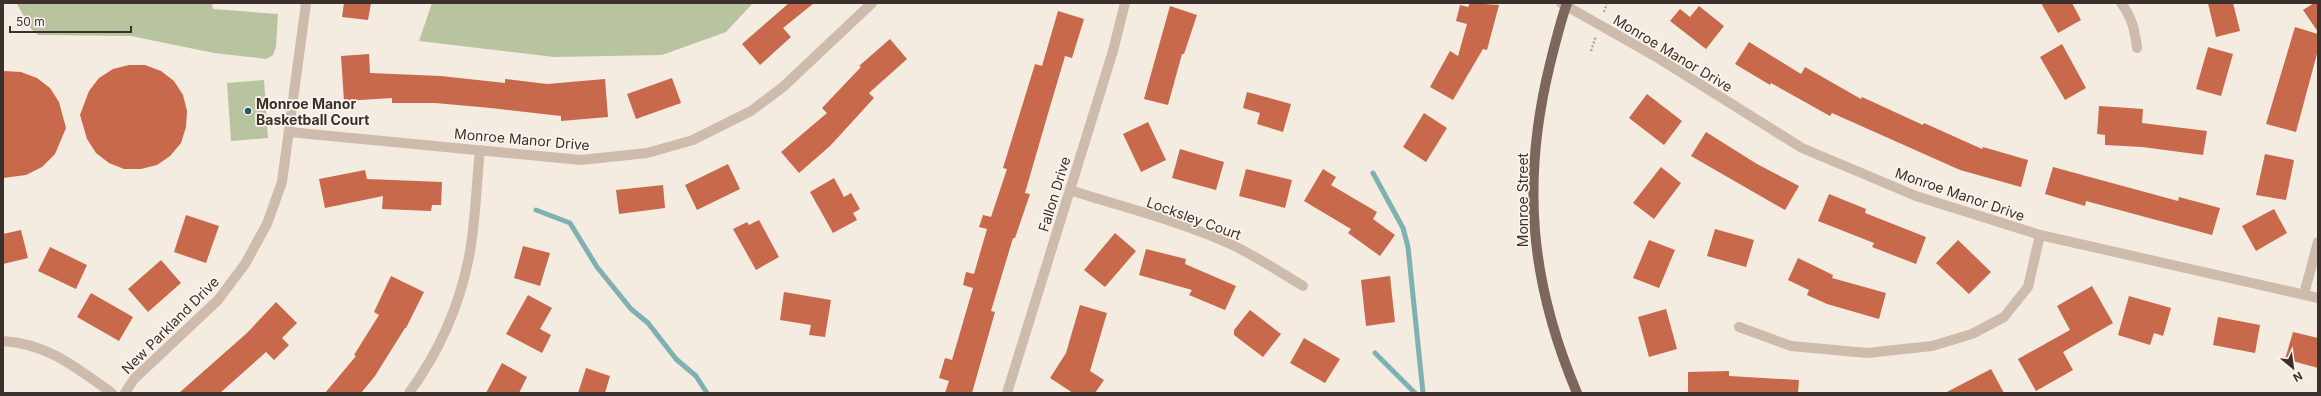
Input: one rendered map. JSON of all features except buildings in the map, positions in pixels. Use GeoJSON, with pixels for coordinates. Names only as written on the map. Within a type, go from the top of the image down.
{"type":"FeatureCollection","features":[{"type":"Feature","properties":{"kind":"main road","name":"Monroe Street"},"geometry":{"type":"LineString","coordinates":[[1565,4],[1543,93],[1538,121],[1533,186],[1536,252],[1546,303],[1563,361],[1577,393]]}},
{"type":"Feature","properties":{"kind":"street","name":"New Parkland Drive"},"geometry":{"type":"LineString","coordinates":[[125,393],[134,379],[218,300],[245,264],[267,224],[282,182],[306,3]]}},
{"type":"Feature","properties":{"kind":"street","name":"Monroe Manor Drive"},"geometry":{"type":"LineString","coordinates":[[289,132],[581,160],[647,153],[693,140],[751,111],[768,99],[872,3]]}},
{"type":"Feature","properties":{"kind":"street","name":"Fallon Drive"},"geometry":{"type":"LineString","coordinates":[[1007,393],[1070,190],[1125,3]]}},
{"type":"Feature","properties":{"kind":"street"},"geometry":{"type":"LineString","coordinates":[[2121,3],[2128,12],[2135,30],[2137,48]]}},
{"type":"Feature","properties":{"kind":"street","name":"Monroe Manor Drive"},"geometry":{"type":"LineString","coordinates":[[1565,4],[1658,58],[1802,148],[1916,196],[2040,235],[2108,252],[2318,298]]}},
{"type":"Feature","properties":{"kind":"street"},"geometry":{"type":"LineString","coordinates":[[409,393],[425,370],[447,330],[458,301],[469,256],[480,150]]}},
{"type":"Feature","properties":{"kind":"street","name":"Locksley Court"},"geometry":{"type":"LineString","coordinates":[[1070,190],[1183,226],[1225,242],[1252,255],[1303,286]]}},
{"type":"Feature","properties":{"kind":"street"},"geometry":{"type":"LineString","coordinates":[[1739,327],[1791,346],[1867,353],[1932,346],[1972,334],[2004,317],[2028,287],[2040,235]]}},
{"type":"Feature","properties":{"kind":"street"},"geometry":{"type":"LineString","coordinates":[[2304,294],[2318,242]]}},
{"type":"Feature","properties":{"kind":"street"},"geometry":{"type":"LineString","coordinates":[[3,341],[23,342],[49,350],[112,393]]}},
{"type":"Feature","properties":{"kind":"green space"},"geometry":{"type":"Polygon","coordinates":[[[212,3],[213,9],[278,14],[276,47],[273,55],[266,59],[214,53],[131,36],[38,35],[31,29],[17,4],[212,3]]]}},
{"type":"Feature","properties":{"kind":"green space"},"geometry":{"type":"Polygon","coordinates":[[[432,3],[753,3],[726,32],[662,55],[554,57],[419,41],[432,3]]]}},
{"type":"Feature","properties":{"kind":"green space","name":"Monroe Manor Basketball Court"},"geometry":{"type":"Polygon","coordinates":[[[264,80],[268,138],[231,141],[227,83],[264,80]]]}},
{"type":"Feature","properties":{"kind":"waterway"},"geometry":{"type":"LineString","coordinates":[[1373,173],[1403,228],[1408,247],[1423,393]]}},
{"type":"Feature","properties":{"kind":"waterway"},"geometry":{"type":"LineString","coordinates":[[536,210],[570,223],[597,267],[631,309],[648,323],[676,359],[696,376],[707,393]]}},
{"type":"Feature","properties":{"kind":"waterway"},"geometry":{"type":"LineString","coordinates":[[1375,353],[1415,393]]}},
{"type":"Feature","properties":{"kind":"place","name":"Monroe Manor Basketball Court"},"geometry":{"type":"Point","coordinates":[248,111]}}]}
